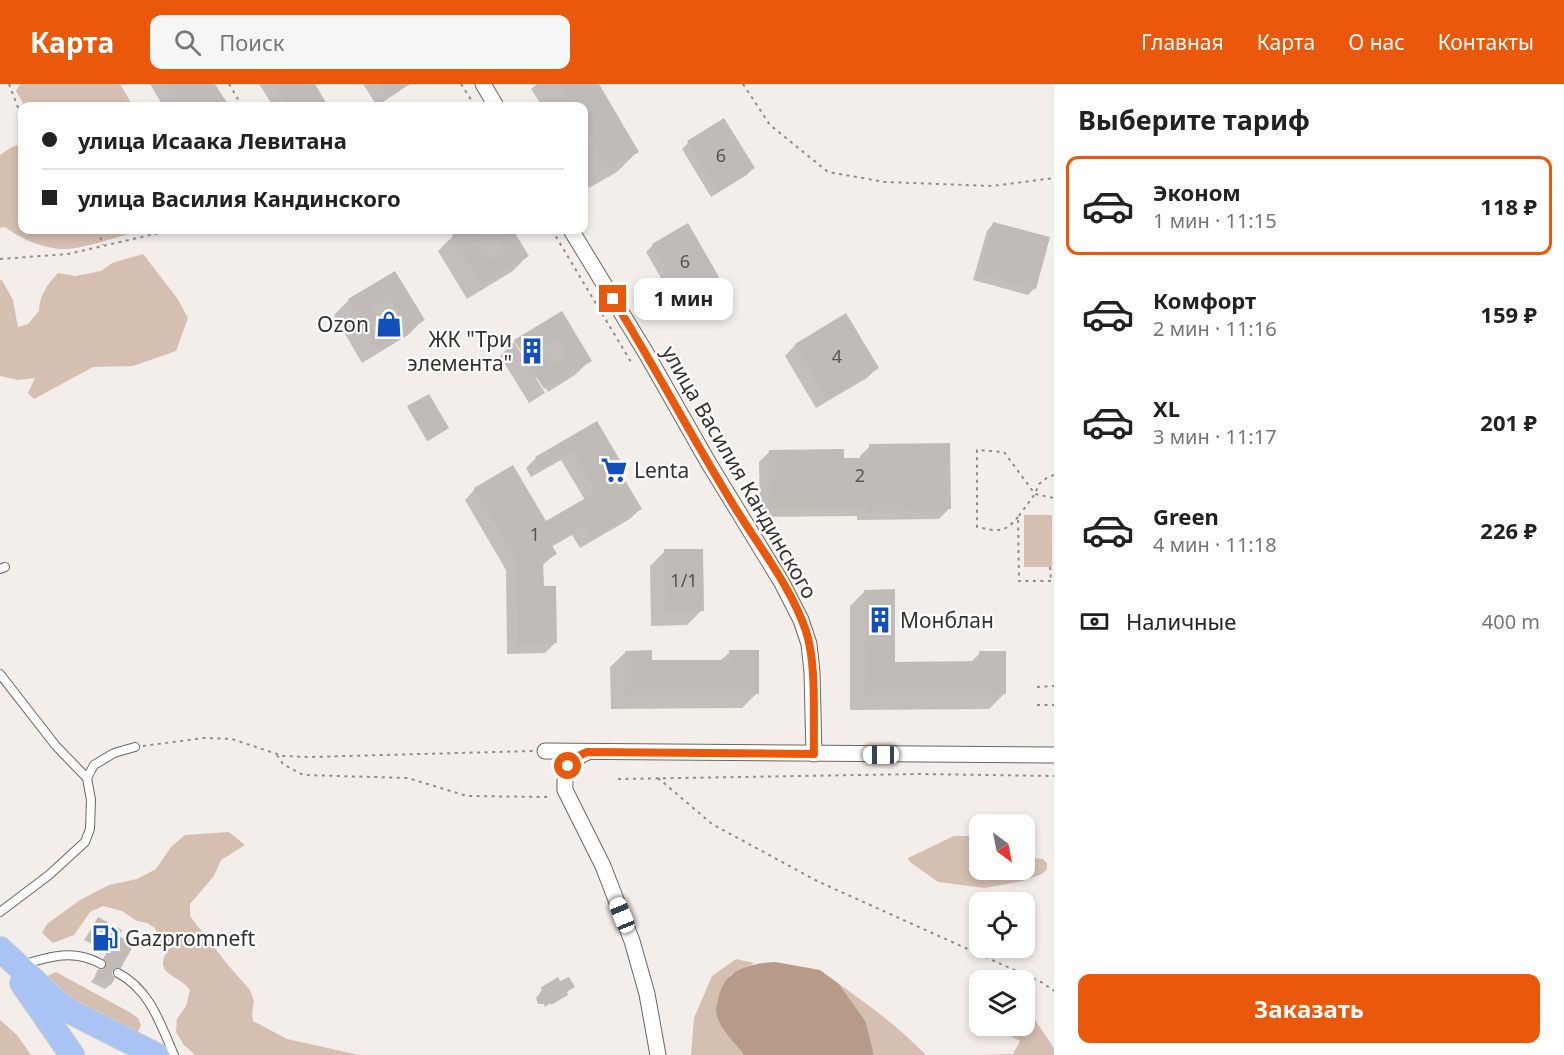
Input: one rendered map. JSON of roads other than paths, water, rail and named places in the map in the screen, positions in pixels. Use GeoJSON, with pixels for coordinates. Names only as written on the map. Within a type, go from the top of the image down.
{"type":"FeatureCollection","features":[{"type":"Feature","properties":{"kind":"main road"},"geometry":{"type":"LineString","coordinates":[[0,950],[71,1012],[156,1055]]}},
{"type":"Feature","properties":{"kind":"main road"},"geometry":{"type":"LineString","coordinates":[[0,950],[72,1055]]}},
{"type":"Feature","properties":{"kind":"street"},"geometry":{"type":"LineString","coordinates":[[483,84],[494,102]]}},
{"type":"Feature","properties":{"kind":"street","name":"улица Василия Кандинского"},"geometry":{"type":"LineString","coordinates":[[573,234],[782,583],[801,620],[809,644],[812,672],[814,754]]}},
{"type":"Feature","properties":{"kind":"street"},"geometry":{"type":"LineString","coordinates":[[545,751],[1054,755]]}},
{"type":"Feature","properties":{"kind":"street"},"geometry":{"type":"LineString","coordinates":[[587,752],[574,758],[568,766],[565,790],[603,866],[632,941],[647,994],[658,1055]]}},
{"type":"Feature","properties":{"kind":"lane"},"geometry":{"type":"LineString","coordinates":[[0,675],[56,746],[87,778],[91,800],[90,829],[85,842],[49,874],[0,912]]}},
{"type":"Feature","properties":{"kind":"lane"},"geometry":{"type":"LineString","coordinates":[[87,778],[94,765],[114,753],[135,747]]}},
{"type":"Feature","properties":{"kind":"lane"},"geometry":{"type":"LineString","coordinates":[[19,966],[66,954],[88,956],[101,964]]}},
{"type":"Feature","properties":{"kind":"lane"},"geometry":{"type":"LineString","coordinates":[[118,973],[133,981],[148,999],[174,1055]]}},
{"type":"Feature","properties":{"kind":"place","name":"Ozon"},"geometry":{"type":"Point","coordinates":[389,324]}},
{"type":"Feature","properties":{"kind":"place","name":"ЖК \"Три элемента\""},"geometry":{"type":"Point","coordinates":[532,351]}},
{"type":"Feature","properties":{"kind":"place","name":"Lenta"},"geometry":{"type":"Point","coordinates":[614,470]}},
{"type":"Feature","properties":{"kind":"place","name":"Монблан"},"geometry":{"type":"Point","coordinates":[880,620]}},
{"type":"Feature","properties":{"kind":"place","name":"Gazpromneft"},"geometry":{"type":"Point","coordinates":[105,938]}}]}
